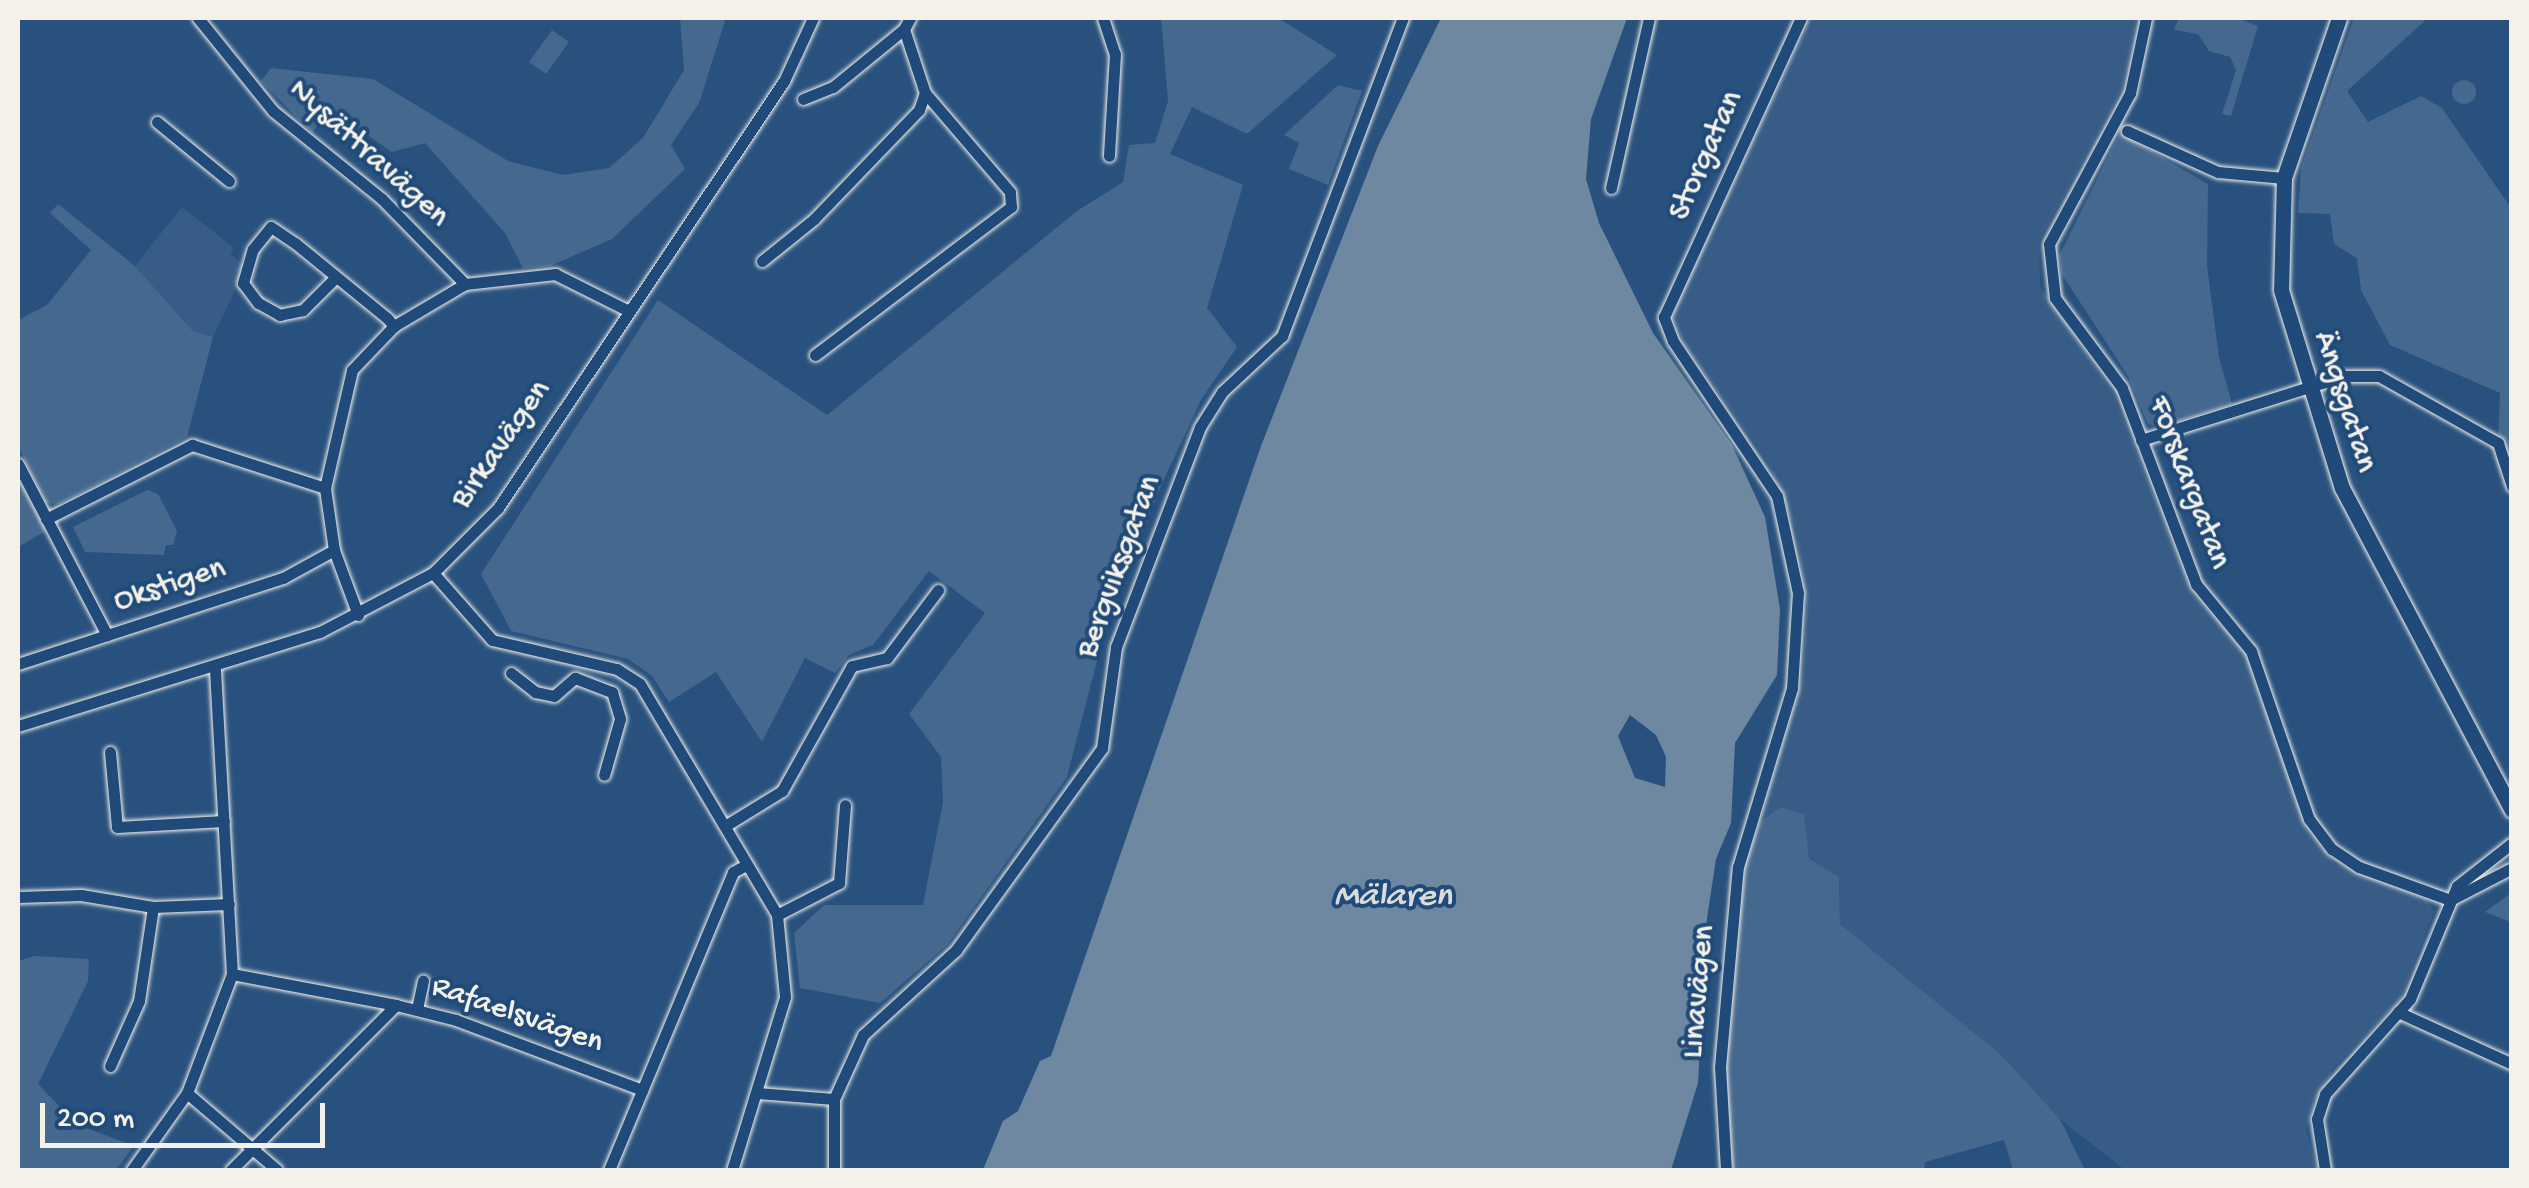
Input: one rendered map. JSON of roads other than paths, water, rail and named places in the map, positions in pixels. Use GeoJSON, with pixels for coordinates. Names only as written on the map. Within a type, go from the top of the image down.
{"type":"FeatureCollection","features":[{"type":"Feature","properties":{"kind":"main road","name":"Ängsgatan"},"geometry":{"type":"LineString","coordinates":[[2327,18],[2284,178],[2281,290],[2342,488],[2512,810]]}},
{"type":"Feature","properties":{"kind":"main road","name":"Ängsgatan"},"geometry":{"type":"LineString","coordinates":[[2306,104],[2338,18]]}},
{"type":"Feature","properties":{"kind":"main road","name":"Ängsgatan"},"geometry":{"type":"LineString","coordinates":[[2452,695],[2512,786]]}},
{"type":"Feature","properties":{"kind":"street","name":"Nysättravägen"},"geometry":{"type":"LineString","coordinates":[[199,18],[274,112],[384,202],[465,284]]}},
{"type":"Feature","properties":{"kind":"street","name":"Birkavägen"},"geometry":{"type":"LineString","coordinates":[[18,726],[215,666],[358,615],[434,573],[498,508],[627,310],[784,81],[813,18]]}},
{"type":"Feature","properties":{"kind":"street"},"geometry":{"type":"LineString","coordinates":[[1104,18],[1116,54],[1109,156]]}},
{"type":"Feature","properties":{"kind":"street","name":"Bergviksgatan"},"geometry":{"type":"LineString","coordinates":[[834,1170],[834,1098],[863,1035],[956,950],[1102,748],[1116,646],[1200,426],[1222,392],[1282,336],[1403,18]]}},
{"type":"Feature","properties":{"kind":"street"},"geometry":{"type":"LineString","coordinates":[[1611,188],[1649,18]]}},
{"type":"Feature","properties":{"kind":"street","name":"Storgatan"},"geometry":{"type":"LineString","coordinates":[[1664,317],[1801,18]]}},
{"type":"Feature","properties":{"kind":"street","name":"Forskargatan"},"geometry":{"type":"LineString","coordinates":[[2146,18],[2130,93],[2064,212],[2047,257],[2055,298],[2122,388],[2200,592],[2257,664],[2308,819],[2347,861],[2450,900]]}},
{"type":"Feature","properties":{"kind":"street"},"geometry":{"type":"LineString","coordinates":[[804,99],[833,87],[907,23],[924,93],[1010,192],[1011,207],[815,355]]}},
{"type":"Feature","properties":{"kind":"street"},"geometry":{"type":"LineString","coordinates":[[762,261],[919,110],[924,93]]}},
{"type":"Feature","properties":{"kind":"street"},"geometry":{"type":"LineString","coordinates":[[158,122],[229,181]]}},
{"type":"Feature","properties":{"kind":"street"},"geometry":{"type":"LineString","coordinates":[[2127,131],[2218,172],[2284,178]]}},
{"type":"Feature","properties":{"kind":"street"},"geometry":{"type":"LineString","coordinates":[[336,277],[303,310],[280,314],[258,303],[243,284],[253,249],[271,227],[336,277],[394,326]]}},
{"type":"Feature","properties":{"kind":"street"},"geometry":{"type":"LineString","coordinates":[[358,615],[334,550],[325,488],[352,370],[394,326],[465,284],[555,274],[627,310]]}},
{"type":"Feature","properties":{"kind":"street","name":"Linavägen"},"geometry":{"type":"LineString","coordinates":[[1664,317],[1673,341],[1754,455],[1777,496],[1788,538],[1798,651],[1738,867],[1720,1067],[1726,1170]]}},
{"type":"Feature","properties":{"kind":"street"},"geometry":{"type":"LineString","coordinates":[[2142,440],[2344,376],[2379,376],[2498,443],[2512,486]]}},
{"type":"Feature","properties":{"kind":"street"},"geometry":{"type":"LineString","coordinates":[[46,519],[192,445],[325,488]]}},
{"type":"Feature","properties":{"kind":"street"},"geometry":{"type":"LineString","coordinates":[[18,464],[107,635]]}},
{"type":"Feature","properties":{"kind":"street","name":"Okstigen"},"geometry":{"type":"LineString","coordinates":[[18,664],[283,578],[334,550]]}},
{"type":"Feature","properties":{"kind":"street"},"geometry":{"type":"LineString","coordinates":[[434,573],[492,640],[617,669],[640,684],[778,915],[785,997],[732,1170]]}},
{"type":"Feature","properties":{"kind":"street"},"geometry":{"type":"LineString","coordinates":[[725,826],[782,791],[852,666],[887,658],[938,590]]}},
{"type":"Feature","properties":{"kind":"street"},"geometry":{"type":"LineString","coordinates":[[132,1170],[187,1094],[232,974],[215,666]]}},
{"type":"Feature","properties":{"kind":"street"},"geometry":{"type":"LineString","coordinates":[[511,673],[535,692],[554,696],[575,678],[612,692],[620,719],[604,775]]}},
{"type":"Feature","properties":{"kind":"street"},"geometry":{"type":"LineString","coordinates":[[110,752],[117,827],[224,821]]}},
{"type":"Feature","properties":{"kind":"street"},"geometry":{"type":"LineString","coordinates":[[778,915],[839,883],[845,804]]}},
{"type":"Feature","properties":{"kind":"street"},"geometry":{"type":"LineString","coordinates":[[2325,1170],[2317,1119],[2325,1094],[2410,999],[2450,900],[2481,864],[2512,843]]}},
{"type":"Feature","properties":{"kind":"street"},"geometry":{"type":"LineString","coordinates":[[609,1170],[733,872],[746,864]]}},
{"type":"Feature","properties":{"kind":"street"},"geometry":{"type":"LineString","coordinates":[[2450,900],[2512,868]]}},
{"type":"Feature","properties":{"kind":"street"},"geometry":{"type":"LineString","coordinates":[[18,897],[80,895],[153,907],[229,904]]}},
{"type":"Feature","properties":{"kind":"street"},"geometry":{"type":"LineString","coordinates":[[110,1066],[140,1001],[153,907]]}},
{"type":"Feature","properties":{"kind":"street"},"geometry":{"type":"LineString","coordinates":[[232,974],[396,1006]]}},
{"type":"Feature","properties":{"kind":"street"},"geometry":{"type":"LineString","coordinates":[[416,1008],[423,981]]}},
{"type":"Feature","properties":{"kind":"street","name":"Rafaelsvägen"},"geometry":{"type":"LineString","coordinates":[[231,1170],[396,1006],[416,1008],[642,1090]]}},
{"type":"Feature","properties":{"kind":"street"},"geometry":{"type":"LineString","coordinates":[[2398,1012],[2512,1064]]}},
{"type":"Feature","properties":{"kind":"street"},"geometry":{"type":"LineString","coordinates":[[757,1092],[834,1098]]}},
{"type":"Feature","properties":{"kind":"street"},"geometry":{"type":"LineString","coordinates":[[187,1094],[277,1170]]}},
{"type":"Feature","properties":{"kind":"water","name":"Mälaren"},"geometry":{"type":"Polygon","coordinates":[[[1441,18],[1627,18],[1591,119],[1586,179],[1599,223],[1653,333],[1732,445],[1765,517],[1780,609],[1777,675],[1735,743],[1731,823],[1716,859],[1707,918],[1698,1083],[1671,1170],[983,1170],[1003,1121],[1018,1111],[1040,1061],[1051,1056],[1261,446],[1378,146],[1441,18]],[[1630,715],[1618,736],[1635,778],[1665,787],[1666,757],[1656,735],[1630,715]]]}}]}
